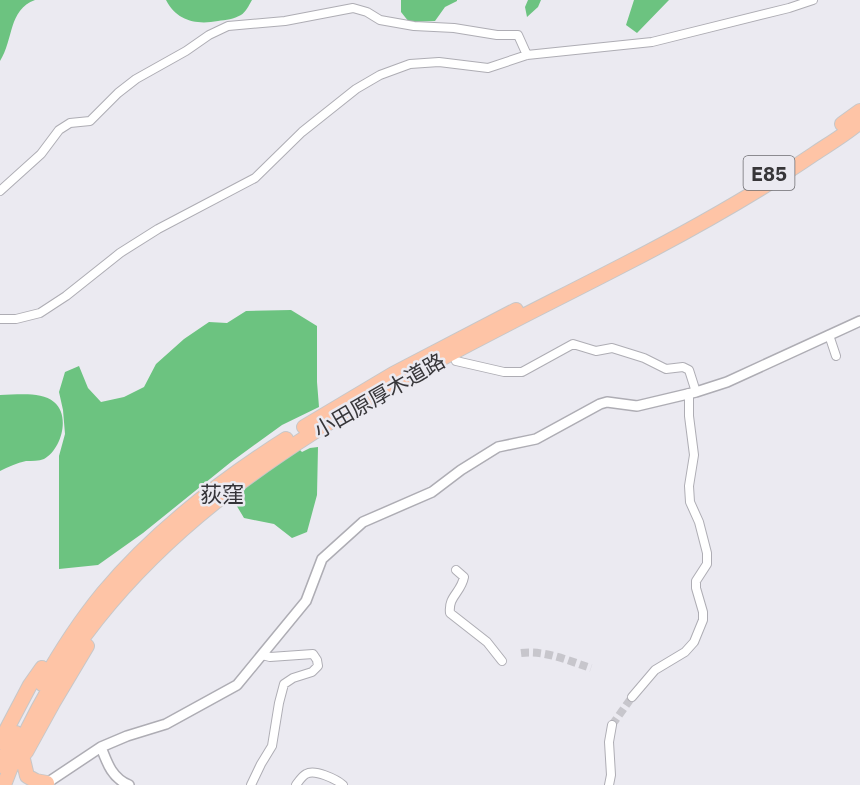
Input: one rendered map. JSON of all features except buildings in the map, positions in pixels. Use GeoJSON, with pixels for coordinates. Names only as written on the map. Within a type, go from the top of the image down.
{"type":"FeatureCollection","features":[{"type":"Feature","properties":{"kind":"highway","name":"小田原厚木道路"},"geometry":{"type":"LineString","coordinates":[[676,233],[792,159],[860,111]]}},
{"type":"Feature","properties":{"kind":"highway","name":"小田原厚木道路"},"geometry":{"type":"LineString","coordinates":[[0,766],[79,624],[103,593],[133,560],[174,523],[269,449],[364,390],[676,233],[722,213],[860,122]]}},
{"type":"Feature","properties":{"kind":"highway","name":"小田原厚木道路"},"geometry":{"type":"LineString","coordinates":[[4,785],[33,707],[88,629],[114,597],[175,534],[249,475],[293,445],[502,322]]}},
{"type":"Feature","properties":{"kind":"highway"},"geometry":{"type":"LineString","coordinates":[[13,785],[23,759],[53,703],[92,639],[175,534]]}},
{"type":"Feature","properties":{"kind":"highway"},"geometry":{"type":"LineString","coordinates":[[0,742],[30,686],[56,649],[79,624]]}},
{"type":"Feature","properties":{"kind":"highway"},"geometry":{"type":"LineString","coordinates":[[23,759],[27,776],[45,784]]}},
{"type":"Feature","properties":{"kind":"street"},"geometry":{"type":"LineString","coordinates":[[0,320],[40,313],[66,296],[120,253],[158,229],[255,178],[302,132],[356,89],[380,75],[410,64],[439,62],[488,68],[527,55],[652,42],[813,0]]}},
{"type":"Feature","properties":{"kind":"street"},"geometry":{"type":"LineString","coordinates":[[0,190],[41,154],[59,130],[70,123],[90,122],[118,93],[136,79],[228,26],[285,21],[353,8],[367,12],[380,20],[414,26],[454,27],[497,35],[518,35],[527,55]]}},
{"type":"Feature","properties":{"kind":"street"},"geometry":{"type":"LineString","coordinates":[[45,784],[101,747],[166,724],[232,689],[242,681],[306,601],[322,559],[370,517],[432,492],[461,470],[498,447],[536,439],[600,404],[607,402],[637,406],[727,382],[860,321]]}},
{"type":"Feature","properties":{"kind":"street"},"geometry":{"type":"LineString","coordinates":[[829,335],[836,356]]}},
{"type":"Feature","properties":{"kind":"street"},"geometry":{"type":"LineString","coordinates":[[456,361],[504,372],[522,372],[573,344],[596,351],[612,348],[644,358],[666,369],[683,367],[690,370],[692,393],[688,416],[694,455],[689,486],[690,502],[702,529],[707,553],[707,564],[696,581],[703,612],[702,620],[694,642],[686,652],[655,670],[632,697]]}},
{"type":"Feature","properties":{"kind":"street"},"geometry":{"type":"LineString","coordinates":[[456,570],[464,577],[463,585],[450,602],[450,613],[487,642],[502,661]]}},
{"type":"Feature","properties":{"kind":"street"},"geometry":{"type":"LineString","coordinates":[[251,785],[272,746],[280,695],[284,684],[316,669],[318,663],[316,656],[310,653],[270,657],[262,655]]}},
{"type":"Feature","properties":{"kind":"street"},"geometry":{"type":"LineString","coordinates":[[609,785],[611,775],[609,742],[612,725]]}},
{"type":"Feature","properties":{"kind":"street"},"geometry":{"type":"LineString","coordinates":[[101,747],[112,772],[129,785]]}},
{"type":"Feature","properties":{"kind":"street"},"geometry":{"type":"LineString","coordinates":[[296,785],[303,775],[311,772],[335,779],[343,785]]}},
{"type":"Feature","properties":{"kind":"green space"},"geometry":{"type":"Polygon","coordinates":[[[0,0],[35,0],[20,11],[0,61],[0,0]]]}},
{"type":"Feature","properties":{"kind":"green space"},"geometry":{"type":"Polygon","coordinates":[[[166,0],[252,0],[244,12],[238,16],[227,20],[195,22],[181,17],[166,0]]]}},
{"type":"Feature","properties":{"kind":"green space"},"geometry":{"type":"Polygon","coordinates":[[[401,0],[457,1],[445,7],[435,21],[409,22],[401,12],[401,0]]]}},
{"type":"Feature","properties":{"kind":"green space"},"geometry":{"type":"Polygon","coordinates":[[[528,0],[541,0],[538,7],[527,17],[525,7],[528,0]]]}},
{"type":"Feature","properties":{"kind":"green space"},"geometry":{"type":"Polygon","coordinates":[[[634,0],[669,0],[637,33],[626,25],[634,0]]]}},
{"type":"Feature","properties":{"kind":"green space"},"geometry":{"type":"Polygon","coordinates":[[[291,310],[317,326],[319,407],[282,425],[98,565],[59,569],[59,456],[65,434],[59,392],[65,372],[79,366],[88,388],[101,402],[124,397],[144,387],[156,364],[184,339],[209,322],[227,323],[246,311],[291,310]]]}},
{"type":"Feature","properties":{"kind":"green space"},"geometry":{"type":"Polygon","coordinates":[[[0,395],[42,396],[54,402],[59,408],[63,424],[62,432],[50,455],[42,460],[26,461],[0,471],[0,395]]]}},
{"type":"Feature","properties":{"kind":"green space"},"geometry":{"type":"Polygon","coordinates":[[[318,447],[317,495],[307,532],[292,538],[274,524],[244,518],[232,498],[298,448],[302,452],[318,447]]]}},
{"type":"Feature","properties":{"kind":"tunnel"},"geometry":{"type":"LineString","coordinates":[[521,653],[548,655],[591,668]]}},
{"type":"Feature","properties":{"kind":"tunnel"},"geometry":{"type":"LineString","coordinates":[[612,725],[632,697]]}},
{"type":"Feature","properties":{"kind":"district","name":"荻窪"},"geometry":{"type":"Point","coordinates":[222,493]}}]}
